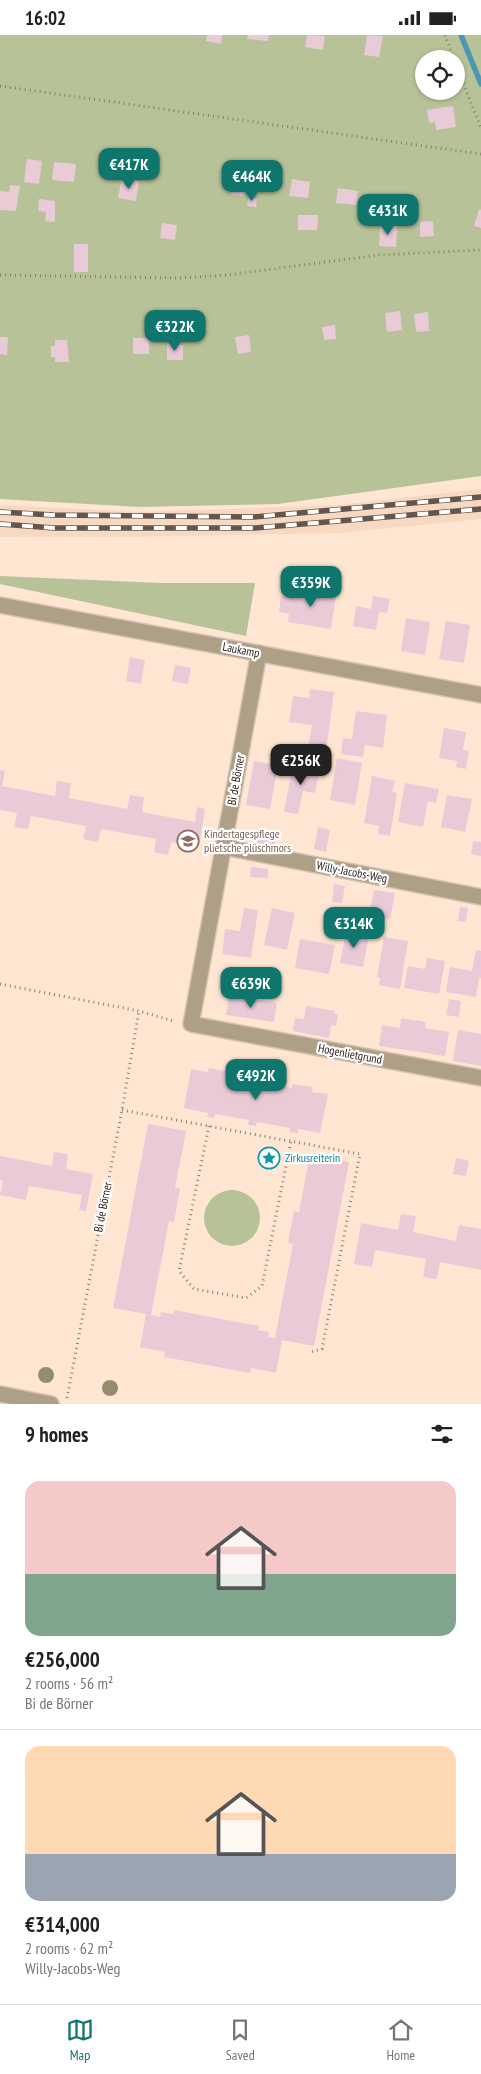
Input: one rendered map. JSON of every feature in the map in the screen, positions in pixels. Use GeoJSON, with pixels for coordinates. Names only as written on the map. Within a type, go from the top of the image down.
{"type":"FeatureCollection","features":[{"type":"Feature","properties":{"kind":"street","name":"Laukamp"},"geometry":{"type":"LineString","coordinates":[[0,605],[481,695]]}},
{"type":"Feature","properties":{"kind":"street","name":"Bi de Börner"},"geometry":{"type":"LineString","coordinates":[[191,1024],[258,653]]}},
{"type":"Feature","properties":{"kind":"street","name":"Willy-Jacobs-Weg"},"geometry":{"type":"LineString","coordinates":[[224,847],[481,897]]}},
{"type":"Feature","properties":{"kind":"street","name":"Hogenlietgrund"},"geometry":{"type":"LineString","coordinates":[[191,1024],[481,1078]]}},
{"type":"Feature","properties":{"kind":"street"},"geometry":{"type":"LineString","coordinates":[[0,1394],[51,1404]]}},
{"type":"Feature","properties":{"kind":"path"},"geometry":{"type":"LineString","coordinates":[[444,35],[450,50]]}},
{"type":"Feature","properties":{"kind":"path"},"geometry":{"type":"LineString","coordinates":[[0,86],[481,154]]}},
{"type":"Feature","properties":{"kind":"path"},"geometry":{"type":"LineString","coordinates":[[465,88],[481,128]]}},
{"type":"Feature","properties":{"kind":"path"},"geometry":{"type":"LineString","coordinates":[[0,275],[188,277],[226,275],[379,255],[481,250]]}},
{"type":"Feature","properties":{"kind":"path"},"geometry":{"type":"LineString","coordinates":[[0,984],[138,1011],[173,1021]]}},
{"type":"Feature","properties":{"kind":"path","name":"Bi de Börner"},"geometry":{"type":"LineString","coordinates":[[66,1404],[122,1110],[138,1011]]}},
{"type":"Feature","properties":{"kind":"path"},"geometry":{"type":"LineString","coordinates":[[122,1110],[360,1154],[322,1349],[310,1353]]}},
{"type":"Feature","properties":{"kind":"path"},"geometry":{"type":"LineString","coordinates":[[209,1126],[179,1271],[194,1289],[246,1298],[262,1286],[291,1141]]}},
{"type":"Feature","properties":{"kind":"shaded area"},"geometry":{"type":"Polygon","coordinates":[[[481,489],[481,519],[340,533],[0,537],[0,505],[140,512],[338,505],[481,489]]]}},
{"type":"Feature","properties":{"kind":"green space"},"geometry":{"type":"Polygon","coordinates":[[[0,35],[481,35],[481,476],[278,504],[140,507],[0,499],[0,35]]]}},
{"type":"Feature","properties":{"kind":"green space"},"geometry":{"type":"Polygon","coordinates":[[[0,576],[161,583],[255,583],[246,636],[0,584],[0,576]]]}},
{"type":"Feature","properties":{"kind":"green space"},"geometry":{"type":"Polygon","coordinates":[[[226,1190],[238,1190],[248,1194],[256,1202],[260,1218],[256,1234],[248,1242],[238,1246],[226,1246],[216,1242],[208,1234],[204,1224],[204,1212],[208,1202],[216,1194],[226,1190]]]}},
{"type":"Feature","properties":{"kind":"building"},"geometry":{"type":"Polygon","coordinates":[[[207,35],[222,35],[221,44],[206,41],[207,35]]]}},
{"type":"Feature","properties":{"kind":"building"},"geometry":{"type":"Polygon","coordinates":[[[248,35],[269,35],[268,41],[247,39],[248,35]]]}},
{"type":"Feature","properties":{"kind":"building"},"geometry":{"type":"Polygon","coordinates":[[[307,35],[325,36],[323,50],[305,47],[307,35]]]}},
{"type":"Feature","properties":{"kind":"building"},"geometry":{"type":"Polygon","coordinates":[[[367,35],[383,36],[379,57],[364,55],[367,35]]]}},
{"type":"Feature","properties":{"kind":"building"},"geometry":{"type":"Polygon","coordinates":[[[453,106],[456,127],[436,130],[435,122],[429,123],[427,110],[453,106]]]}},
{"type":"Feature","properties":{"kind":"building"},"geometry":{"type":"Polygon","coordinates":[[[27,159],[42,161],[39,184],[24,182],[27,159]]]}},
{"type":"Feature","properties":{"kind":"building"},"geometry":{"type":"Polygon","coordinates":[[[54,162],[76,164],[74,182],[52,180],[54,162]]]}},
{"type":"Feature","properties":{"kind":"building"},"geometry":{"type":"Polygon","coordinates":[[[233,176],[247,178],[244,196],[231,195],[233,176]]]}},
{"type":"Feature","properties":{"kind":"building"},"geometry":{"type":"Polygon","coordinates":[[[122,178],[139,181],[136,201],[118,198],[122,178]]]}},
{"type":"Feature","properties":{"kind":"building"},"geometry":{"type":"Polygon","coordinates":[[[292,179],[310,182],[308,198],[289,196],[292,179]]]}},
{"type":"Feature","properties":{"kind":"building"},"geometry":{"type":"Polygon","coordinates":[[[10,185],[20,186],[16,211],[0,210],[0,191],[9,192],[10,185]]]}},
{"type":"Feature","properties":{"kind":"building"},"geometry":{"type":"Polygon","coordinates":[[[338,188],[358,191],[356,205],[336,203],[338,188]]]}},
{"type":"Feature","properties":{"kind":"building"},"geometry":{"type":"Polygon","coordinates":[[[248,197],[257,199],[256,207],[247,206],[248,197]]]}},
{"type":"Feature","properties":{"kind":"building"},"geometry":{"type":"Polygon","coordinates":[[[39,199],[55,201],[55,222],[45,221],[46,212],[38,211],[39,199]]]}},
{"type":"Feature","properties":{"kind":"building"},"geometry":{"type":"Polygon","coordinates":[[[479,209],[481,210],[481,228],[474,226],[479,209]]]}},
{"type":"Feature","properties":{"kind":"building"},"geometry":{"type":"Polygon","coordinates":[[[298,215],[318,215],[317,230],[298,230],[298,215]]]}},
{"type":"Feature","properties":{"kind":"building"},"geometry":{"type":"Polygon","coordinates":[[[433,221],[434,236],[420,237],[420,222],[433,221]]]}},
{"type":"Feature","properties":{"kind":"building"},"geometry":{"type":"Polygon","coordinates":[[[162,223],[177,225],[175,240],[160,238],[162,223]]]}},
{"type":"Feature","properties":{"kind":"building"},"geometry":{"type":"Polygon","coordinates":[[[380,225],[397,226],[396,247],[379,246],[380,225]]]}},
{"type":"Feature","properties":{"kind":"building"},"geometry":{"type":"Polygon","coordinates":[[[74,244],[88,244],[88,272],[74,272],[74,244]]]}},
{"type":"Feature","properties":{"kind":"building"},"geometry":{"type":"Polygon","coordinates":[[[400,311],[402,330],[387,332],[385,313],[400,311]]]}},
{"type":"Feature","properties":{"kind":"building"},"geometry":{"type":"Polygon","coordinates":[[[428,312],[429,331],[416,332],[414,314],[428,312]]]}},
{"type":"Feature","properties":{"kind":"building"},"geometry":{"type":"Polygon","coordinates":[[[335,325],[336,339],[324,340],[322,327],[335,325]]]}},
{"type":"Feature","properties":{"kind":"building"},"geometry":{"type":"Polygon","coordinates":[[[249,335],[251,352],[238,354],[235,337],[249,335]]]}},
{"type":"Feature","properties":{"kind":"building"},"geometry":{"type":"Polygon","coordinates":[[[0,337],[8,337],[7,355],[0,354],[0,337]]]}},
{"type":"Feature","properties":{"kind":"building"},"geometry":{"type":"Polygon","coordinates":[[[133,338],[149,338],[149,354],[133,354],[133,338]]]}},
{"type":"Feature","properties":{"kind":"building"},"geometry":{"type":"Polygon","coordinates":[[[55,340],[67,340],[69,362],[55,362],[55,357],[51,357],[51,346],[55,346],[55,340]]]}},
{"type":"Feature","properties":{"kind":"building"},"geometry":{"type":"Polygon","coordinates":[[[167,344],[183,345],[183,360],[167,360],[167,344]]]}},
{"type":"Feature","properties":{"kind":"building"},"geometry":{"type":"Polygon","coordinates":[[[314,586],[337,589],[331,629],[288,622],[289,614],[279,612],[281,596],[312,601],[314,586]]]}},
{"type":"Feature","properties":{"kind":"building"},"geometry":{"type":"Polygon","coordinates":[[[373,596],[390,599],[387,613],[379,612],[376,630],[353,626],[356,606],[371,609],[373,596]]]}},
{"type":"Feature","properties":{"kind":"building"},"geometry":{"type":"Polygon","coordinates":[[[406,618],[430,622],[425,655],[401,651],[406,618]]]}},
{"type":"Feature","properties":{"kind":"building"},"geometry":{"type":"Polygon","coordinates":[[[446,621],[470,625],[464,663],[439,659],[446,621]]]}},
{"type":"Feature","properties":{"kind":"building"},"geometry":{"type":"Polygon","coordinates":[[[130,657],[145,660],[141,684],[126,681],[130,657]]]}},
{"type":"Feature","properties":{"kind":"building"},"geometry":{"type":"Polygon","coordinates":[[[175,665],[191,668],[188,684],[172,681],[175,665]]]}},
{"type":"Feature","properties":{"kind":"building"},"geometry":{"type":"Polygon","coordinates":[[[310,689],[334,692],[326,751],[308,748],[312,725],[289,722],[293,696],[309,698],[310,689]]]}},
{"type":"Feature","properties":{"kind":"building"},"geometry":{"type":"Polygon","coordinates":[[[356,711],[387,715],[383,748],[365,745],[363,757],[341,754],[343,738],[352,739],[356,711]]]}},
{"type":"Feature","properties":{"kind":"building"},"geometry":{"type":"Polygon","coordinates":[[[444,728],[466,732],[463,750],[469,751],[466,769],[456,767],[457,761],[439,758],[444,728]]]}},
{"type":"Feature","properties":{"kind":"building"},"geometry":{"type":"Polygon","coordinates":[[[337,758],[362,763],[355,805],[330,800],[337,758]]]}},
{"type":"Feature","properties":{"kind":"building"},"geometry":{"type":"Polygon","coordinates":[[[254,761],[278,765],[270,809],[246,805],[254,761]]]}},
{"type":"Feature","properties":{"kind":"building"},"geometry":{"type":"Polygon","coordinates":[[[293,763],[320,768],[315,793],[303,791],[298,814],[284,812],[293,763]]]}},
{"type":"Feature","properties":{"kind":"building"},"geometry":{"type":"Polygon","coordinates":[[[0,770],[5,771],[2,786],[55,796],[57,781],[71,783],[69,798],[127,809],[130,795],[144,797],[142,812],[195,822],[197,807],[205,809],[199,847],[171,842],[168,855],[154,852],[156,839],[101,829],[98,842],[83,839],[86,826],[31,816],[28,829],[14,827],[17,813],[0,810],[0,770]]]}},
{"type":"Feature","properties":{"kind":"building"},"geometry":{"type":"Polygon","coordinates":[[[372,776],[395,781],[392,792],[397,793],[390,836],[378,834],[379,826],[364,823],[372,776]]]}},
{"type":"Feature","properties":{"kind":"building"},"geometry":{"type":"Polygon","coordinates":[[[405,783],[439,789],[436,803],[428,801],[423,827],[398,822],[405,783]]]}},
{"type":"Feature","properties":{"kind":"building"},"geometry":{"type":"Polygon","coordinates":[[[447,795],[472,799],[465,832],[441,827],[447,795]]]}},
{"type":"Feature","properties":{"kind":"building"},"geometry":{"type":"Polygon","coordinates":[[[318,827],[330,830],[326,852],[314,849],[318,827]]]}},
{"type":"Feature","properties":{"kind":"building"},"geometry":{"type":"Polygon","coordinates":[[[255,829],[277,833],[274,846],[252,842],[255,829]]]}},
{"type":"Feature","properties":{"kind":"building"},"geometry":{"type":"Polygon","coordinates":[[[473,841],[481,842],[481,856],[471,854],[473,841]]]}},
{"type":"Feature","properties":{"kind":"building"},"geometry":{"type":"Polygon","coordinates":[[[251,867],[268,869],[268,878],[250,877],[251,867]]]}},
{"type":"Feature","properties":{"kind":"building"},"geometry":{"type":"Polygon","coordinates":[[[334,884],[345,886],[342,903],[332,902],[334,884]]]}},
{"type":"Feature","properties":{"kind":"building"},"geometry":{"type":"Polygon","coordinates":[[[374,890],[395,893],[390,919],[369,915],[374,890]]]}},
{"type":"Feature","properties":{"kind":"building"},"geometry":{"type":"Polygon","coordinates":[[[460,907],[468,908],[466,922],[458,921],[460,907]]]}},
{"type":"Feature","properties":{"kind":"building"},"geometry":{"type":"Polygon","coordinates":[[[244,908],[258,910],[251,958],[222,954],[225,929],[240,931],[244,908]]]}},
{"type":"Feature","properties":{"kind":"building"},"geometry":{"type":"Polygon","coordinates":[[[272,908],[295,913],[287,950],[264,945],[272,908]]]}},
{"type":"Feature","properties":{"kind":"building"},"geometry":{"type":"Polygon","coordinates":[[[346,931],[369,935],[363,967],[340,963],[346,931]]]}},
{"type":"Feature","properties":{"kind":"building"},"geometry":{"type":"Polygon","coordinates":[[[384,937],[408,941],[400,989],[379,985],[380,978],[377,977],[384,937]]]}},
{"type":"Feature","properties":{"kind":"building"},"geometry":{"type":"Polygon","coordinates":[[[300,939],[335,945],[329,974],[295,968],[300,939]]]}},
{"type":"Feature","properties":{"kind":"building"},"geometry":{"type":"Polygon","coordinates":[[[476,950],[481,951],[481,978],[479,978],[476,997],[446,992],[450,967],[472,971],[476,950]]]}},
{"type":"Feature","properties":{"kind":"building"},"geometry":{"type":"Polygon","coordinates":[[[427,958],[445,961],[439,994],[404,988],[408,966],[425,969],[427,958]]]}},
{"type":"Feature","properties":{"kind":"building"},"geometry":{"type":"Polygon","coordinates":[[[229,995],[277,1003],[274,1022],[226,1015],[229,995]]]}},
{"type":"Feature","properties":{"kind":"building"},"geometry":{"type":"Polygon","coordinates":[[[449,999],[461,1001],[459,1017],[446,1015],[449,999]]]}},
{"type":"Feature","properties":{"kind":"building"},"geometry":{"type":"Polygon","coordinates":[[[306,1006],[335,1011],[334,1014],[338,1014],[336,1026],[331,1025],[329,1038],[293,1031],[295,1018],[304,1019],[306,1006]]]}},
{"type":"Feature","properties":{"kind":"building"},"geometry":{"type":"Polygon","coordinates":[[[401,1018],[426,1022],[425,1028],[449,1032],[445,1056],[379,1046],[382,1025],[400,1028],[401,1018]]]}},
{"type":"Feature","properties":{"kind":"building"},"geometry":{"type":"Polygon","coordinates":[[[458,1030],[481,1034],[481,1066],[453,1061],[458,1030]]]}},
{"type":"Feature","properties":{"kind":"building"},"geometry":{"type":"Polygon","coordinates":[[[209,1068],[229,1072],[228,1076],[250,1080],[251,1076],[271,1080],[270,1084],[292,1088],[292,1084],[313,1087],[312,1092],[328,1094],[320,1133],[298,1129],[298,1133],[290,1132],[290,1128],[257,1122],[256,1126],[248,1125],[249,1120],[215,1114],[214,1118],[207,1117],[208,1113],[184,1108],[191,1069],[208,1072],[209,1068]]]}},
{"type":"Feature","properties":{"kind":"building"},"geometry":{"type":"Polygon","coordinates":[[[148,1124],[186,1131],[175,1188],[180,1189],[174,1222],[169,1221],[151,1315],[160,1317],[161,1312],[173,1314],[174,1310],[259,1326],[258,1330],[269,1332],[268,1337],[275,1338],[293,1244],[288,1243],[294,1211],[299,1212],[310,1154],[349,1162],[314,1346],[282,1340],[276,1373],[251,1368],[250,1373],[164,1357],[165,1352],[140,1347],[146,1314],[113,1308],[148,1124]]]}},
{"type":"Feature","properties":{"kind":"building"},"geometry":{"type":"Polygon","coordinates":[[[54,1152],[68,1154],[66,1169],[93,1174],[86,1211],[79,1210],[82,1195],[29,1186],[26,1200],[0,1195],[3,1181],[0,1180],[0,1156],[52,1166],[54,1152]]]}},
{"type":"Feature","properties":{"kind":"building"},"geometry":{"type":"Polygon","coordinates":[[[456,1158],[469,1161],[466,1176],[453,1174],[456,1158]]]}},
{"type":"Feature","properties":{"kind":"building"},"geometry":{"type":"Polygon","coordinates":[[[401,1214],[416,1216],[413,1232],[456,1241],[459,1225],[481,1229],[481,1270],[440,1262],[437,1279],[423,1277],[426,1259],[375,1250],[372,1267],[354,1264],[361,1223],[398,1230],[401,1214]]]}},
{"type":"Feature","properties":{"kind":"waterway"},"geometry":{"type":"LineString","coordinates":[[461,35],[481,84]]}},
{"type":"Feature","properties":{"kind":"railway"},"geometry":{"type":"LineString","coordinates":[[0,512],[53,515],[253,517],[481,497]]}},
{"type":"Feature","properties":{"kind":"railway"},"geometry":{"type":"LineString","coordinates":[[0,524],[54,528],[255,528],[481,509]]}},
{"type":"Feature","properties":{"kind":"place","name":"Kindertagespflege plietsche plüschmors"},"geometry":{"type":"Point","coordinates":[188,841]}},
{"type":"Feature","properties":{"kind":"place","name":"Zirkusreiterin"},"geometry":{"type":"Point","coordinates":[269,1158]}}]}
